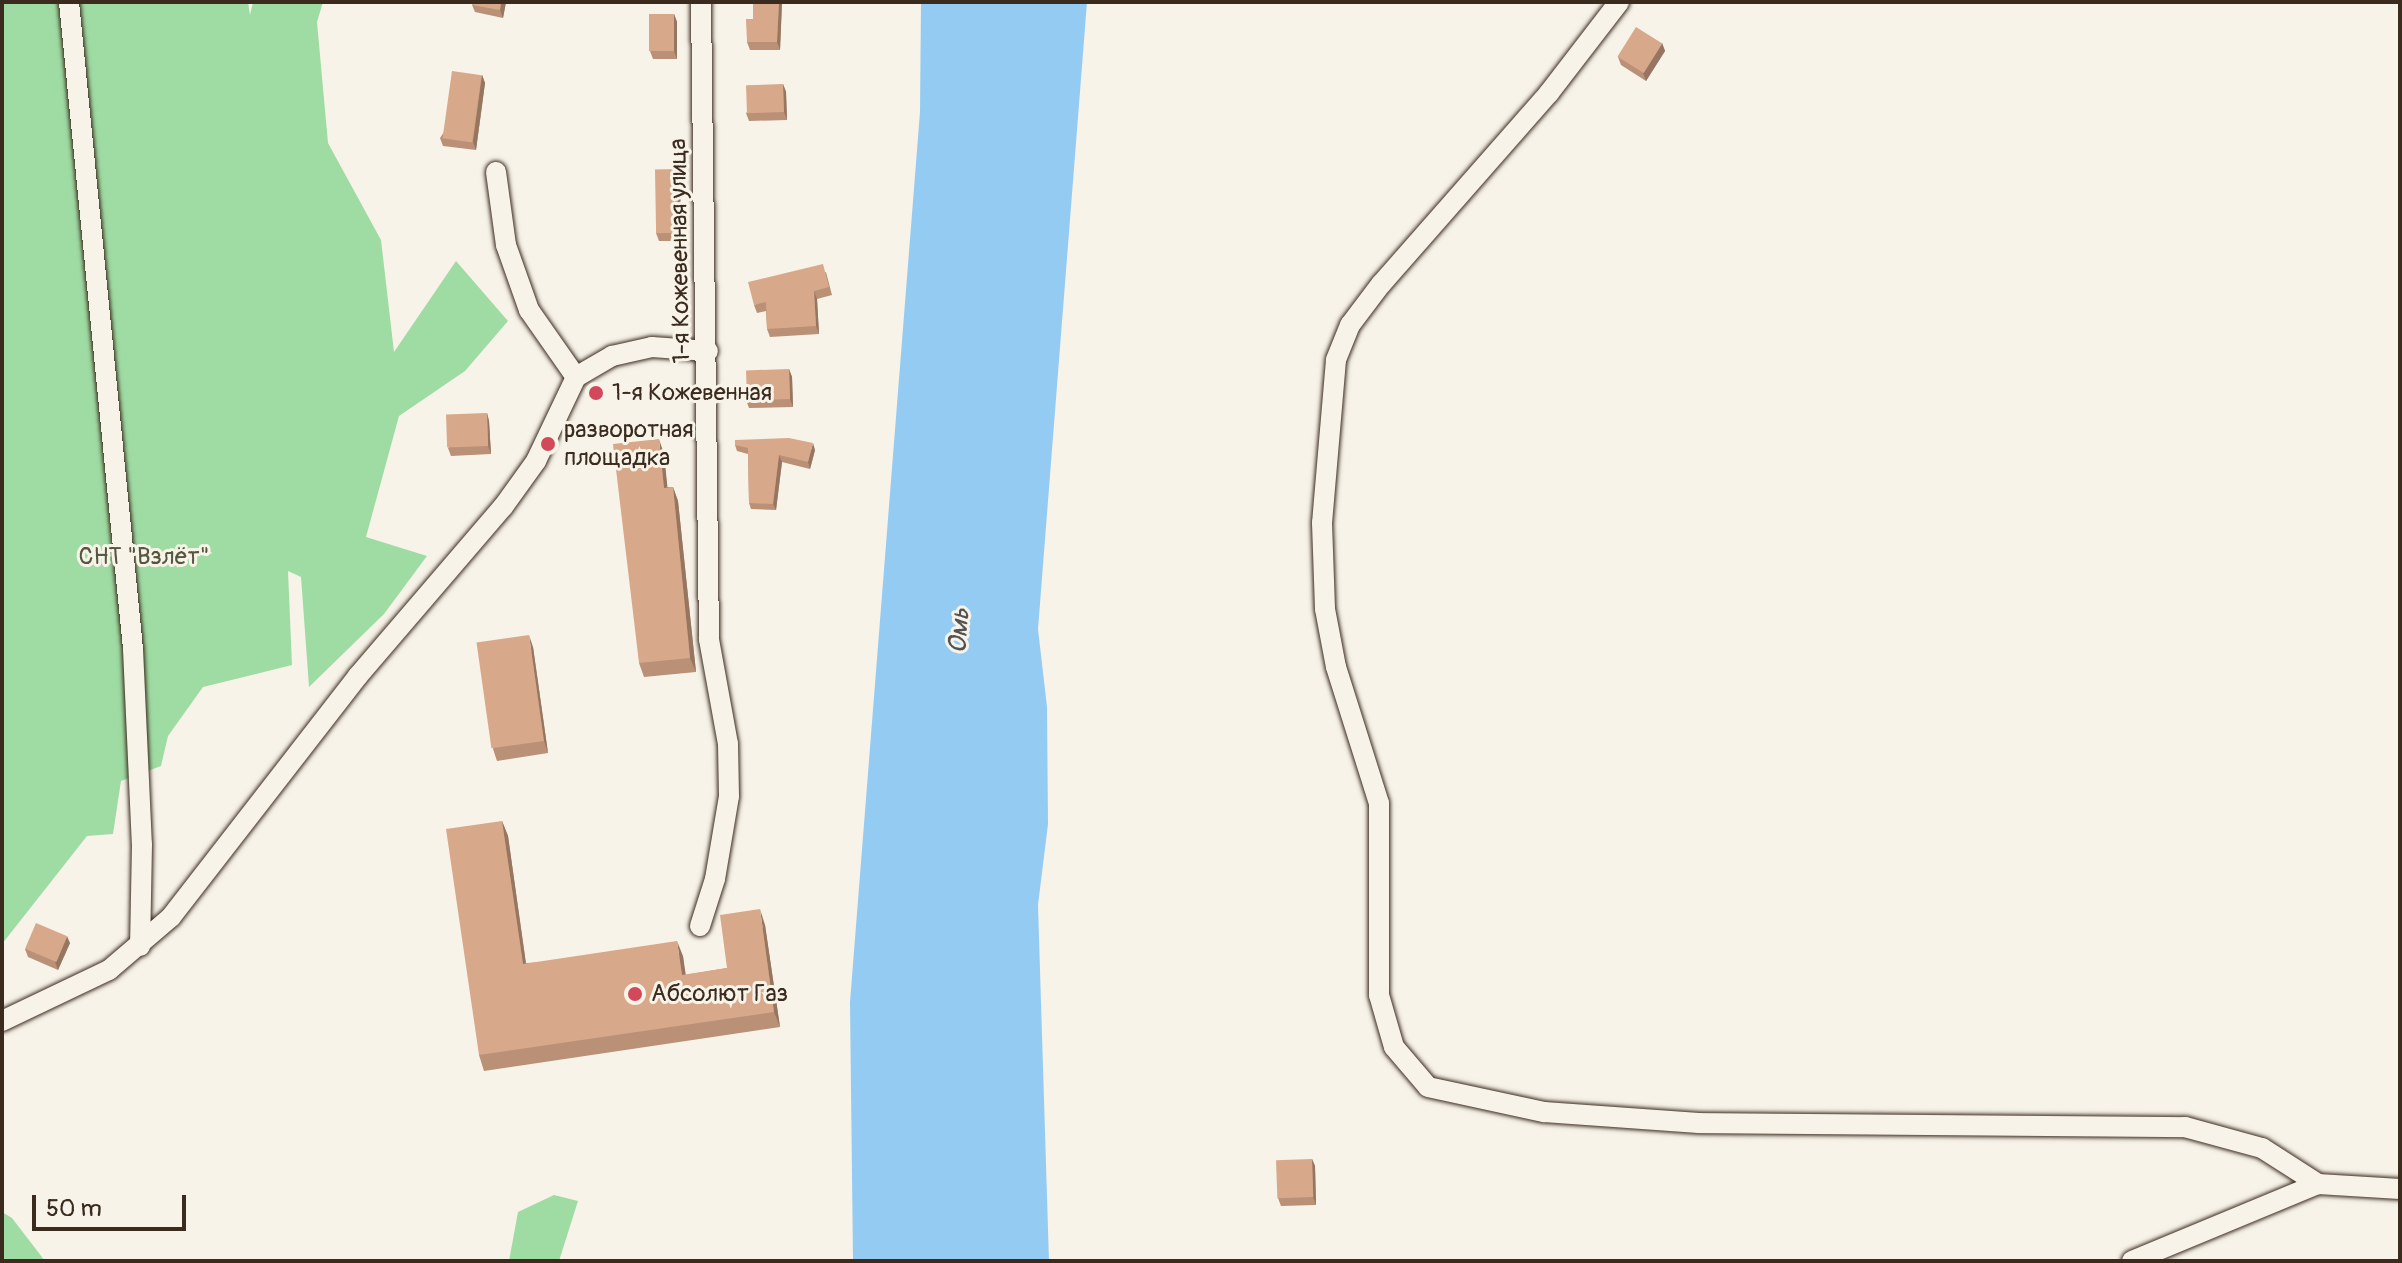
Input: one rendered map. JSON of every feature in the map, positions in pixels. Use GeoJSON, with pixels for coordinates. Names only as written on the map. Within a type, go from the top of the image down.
{"type":"FeatureCollection","features":[{"type":"Feature","properties":{"kind":"street"},"geometry":{"type":"LineString","coordinates":[[69,2],[133,649],[140,946]]}},
{"type":"Feature","properties":{"kind":"street","name":"1-я Кожевенная улица"},"geometry":{"type":"LineString","coordinates":[[700,926],[715,879],[729,796],[728,744],[709,639],[708,351],[701,2]]}},
{"type":"Feature","properties":{"kind":"street"},"geometry":{"type":"LineString","coordinates":[[1619,2],[1528,117],[1381,284],[1350,325],[1336,360],[1322,523],[1325,609],[1336,667],[1379,803],[1379,995],[1394,1047],[1428,1087],[1544,1112],[1699,1123],[2185,1127],[2262,1148],[2318,1184]]}},
{"type":"Feature","properties":{"kind":"street"},"geometry":{"type":"LineString","coordinates":[[496,172],[506,245],[529,310],[576,377]]}},
{"type":"Feature","properties":{"kind":"street"},"geometry":{"type":"LineString","coordinates":[[2,1021],[68,993],[140,946],[171,917],[358,676],[503,507],[536,461],[576,377],[612,356],[652,347],[708,351]]}},
{"type":"Feature","properties":{"kind":"street"},"geometry":{"type":"LineString","coordinates":[[2132,1261],[2318,1184],[2400,1189]]}},
{"type":"Feature","properties":{"kind":"green space","name":"СНТ \"Взлёт\""},"geometry":{"type":"Polygon","coordinates":[[[2,2],[248,2],[250,15],[253,2],[323,2],[317,22],[328,143],[381,240],[394,352],[456,261],[508,321],[465,371],[399,416],[366,537],[427,556],[384,614],[309,687],[301,577],[288,571],[292,665],[203,687],[168,736],[161,766],[121,781],[113,834],[87,836],[2,944],[2,2]]]}},
{"type":"Feature","properties":{"kind":"green space"},"geometry":{"type":"Polygon","coordinates":[[[554,1195],[578,1201],[559,1261],[509,1261],[518,1212],[554,1195]]]}},
{"type":"Feature","properties":{"kind":"green space"},"geometry":{"type":"Polygon","coordinates":[[[2,1212],[12,1218],[45,1261],[2,1261],[2,1212]]]}},
{"type":"Feature","properties":{"kind":"water","name":"Омь"},"geometry":{"type":"Polygon","coordinates":[[[921,2],[1087,2],[1038,629],[1047,707],[1048,824],[1038,905],[1049,1261],[853,1261],[850,1002],[920,112],[921,2]]]}},
{"type":"Feature","properties":{"kind":"building"},"geometry":{"type":"Polygon","coordinates":[[[473,2],[501,2],[500,10],[472,5],[473,2]]]}},
{"type":"Feature","properties":{"kind":"building"},"geometry":{"type":"Polygon","coordinates":[[[753,2],[779,2],[777,42],[747,42],[746,19],[753,19],[753,2]]]}},
{"type":"Feature","properties":{"kind":"building"},"geometry":{"type":"Polygon","coordinates":[[[649,14],[674,14],[674,51],[649,51],[649,14]]]}},
{"type":"Feature","properties":{"kind":"building"},"geometry":{"type":"Polygon","coordinates":[[[1636,27],[1662,43],[1644,73],[1617,57],[1636,27]]]}},
{"type":"Feature","properties":{"kind":"building"},"geometry":{"type":"Polygon","coordinates":[[[452,71],[482,75],[472,143],[443,138],[452,71]]]}},
{"type":"Feature","properties":{"kind":"building"},"geometry":{"type":"Polygon","coordinates":[[[783,84],[784,112],[747,113],[746,85],[783,84]]]}},
{"type":"Feature","properties":{"kind":"building"},"geometry":{"type":"Polygon","coordinates":[[[655,169],[677,169],[678,233],[656,233],[655,169]]]}},
{"type":"Feature","properties":{"kind":"building"},"geometry":{"type":"Polygon","coordinates":[[[823,264],[829,287],[814,291],[816,326],[767,329],[766,302],[754,305],[748,282],[823,264]]]}},
{"type":"Feature","properties":{"kind":"building"},"geometry":{"type":"Polygon","coordinates":[[[789,369],[790,399],[747,400],[746,371],[789,369]]]}},
{"type":"Feature","properties":{"kind":"building"},"geometry":{"type":"Polygon","coordinates":[[[487,413],[488,446],[447,447],[446,414],[487,413]]]}},
{"type":"Feature","properties":{"kind":"building"},"geometry":{"type":"Polygon","coordinates":[[[789,438],[813,443],[808,462],[779,455],[773,504],[749,503],[748,448],[735,445],[735,440],[789,438]]]}},
{"type":"Feature","properties":{"kind":"building"},"geometry":{"type":"Polygon","coordinates":[[[659,439],[664,488],[673,487],[690,658],[639,663],[613,444],[659,439]]]}},
{"type":"Feature","properties":{"kind":"building"},"geometry":{"type":"Polygon","coordinates":[[[529,635],[544,741],[491,748],[477,642],[529,635]]]}},
{"type":"Feature","properties":{"kind":"building"},"geometry":{"type":"Polygon","coordinates":[[[502,821],[523,964],[677,941],[682,975],[727,968],[720,915],[760,909],[774,1012],[479,1055],[446,829],[502,821]]]}},
{"type":"Feature","properties":{"kind":"building"},"geometry":{"type":"Polygon","coordinates":[[[36,923],[67,936],[56,962],[25,949],[36,923]]]}},
{"type":"Feature","properties":{"kind":"building"},"geometry":{"type":"Polygon","coordinates":[[[1312,1159],[1313,1197],[1277,1198],[1276,1160],[1312,1159]]]}},
{"type":"Feature","properties":{"kind":"place","name":"1-я Кожевенная"},"geometry":{"type":"Point","coordinates":[596,393]}},
{"type":"Feature","properties":{"kind":"place","name":"разворотная площадка"},"geometry":{"type":"Point","coordinates":[548,444]}},
{"type":"Feature","properties":{"kind":"place","name":"Абсолют Газ"},"geometry":{"type":"Point","coordinates":[635,994]}}]}
